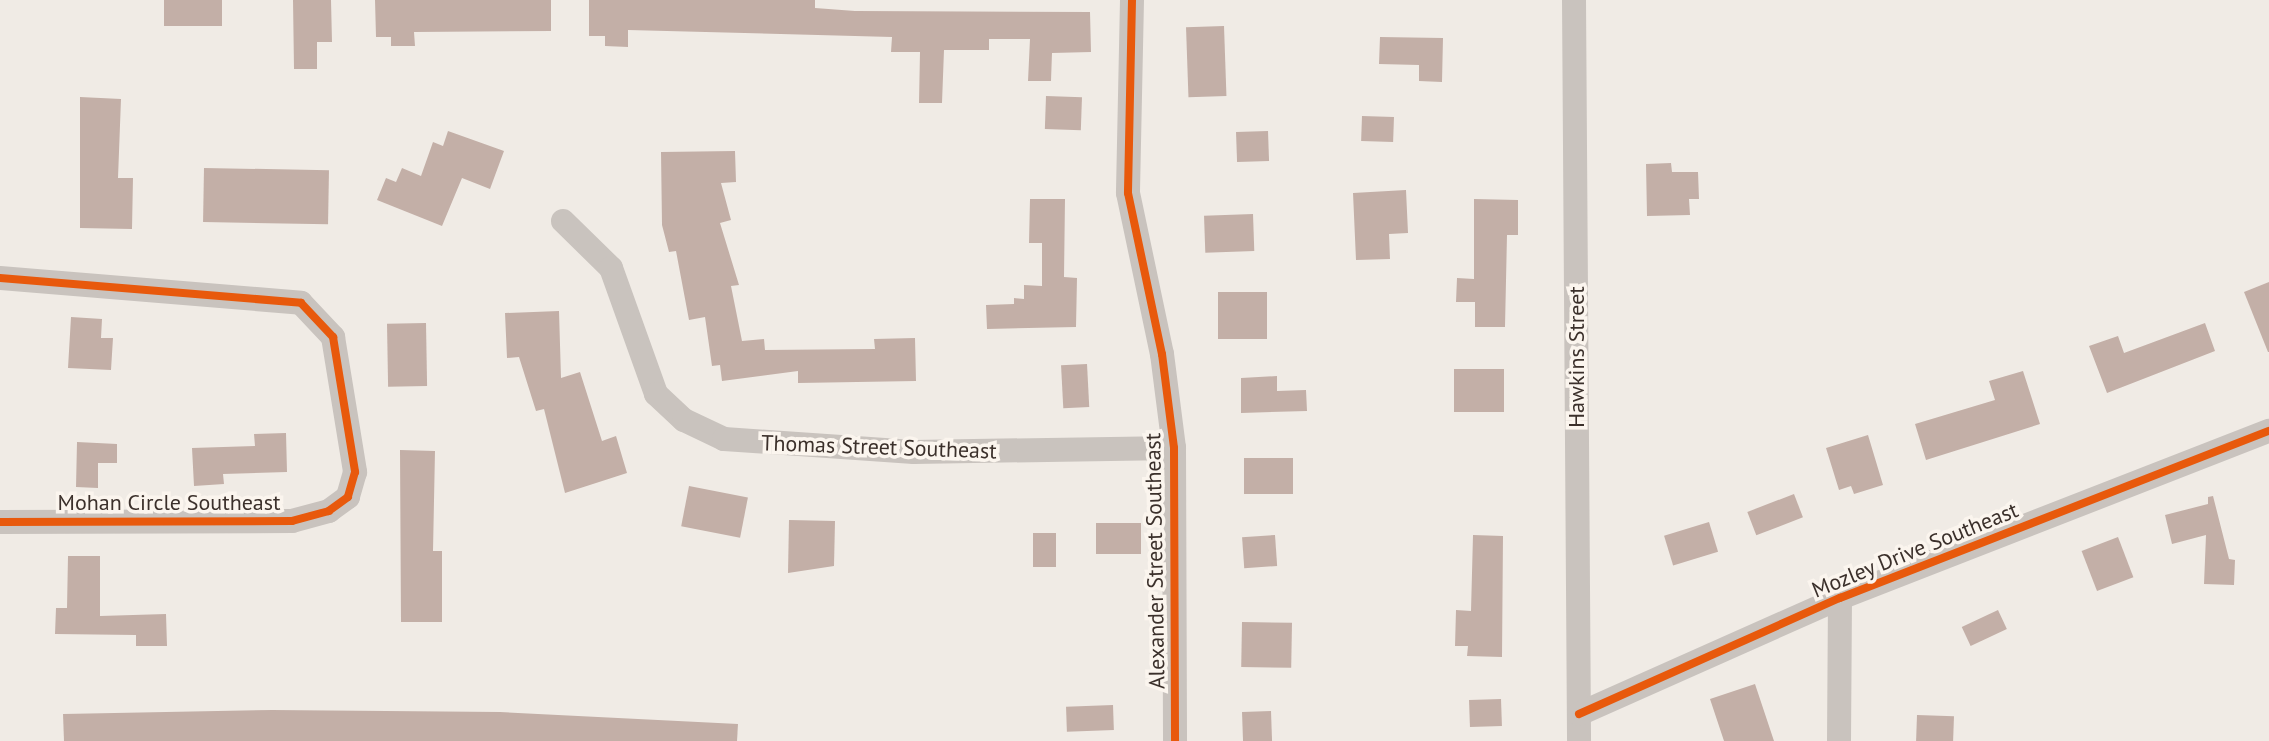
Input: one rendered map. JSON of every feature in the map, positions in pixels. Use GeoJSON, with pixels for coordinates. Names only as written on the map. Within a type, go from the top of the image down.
{"type":"FeatureCollection","features":[{"type":"Feature","properties":{"kind":"street","name":"Alexander Street Southeast"},"geometry":{"type":"LineString","coordinates":[[1132,0],[1128,193],[1162,354],[1174,448],[1175,741]]}},
{"type":"Feature","properties":{"kind":"street","name":"Hawkins Street"},"geometry":{"type":"LineString","coordinates":[[1574,0],[1579,741]]}},
{"type":"Feature","properties":{"kind":"street","name":"Thomas Street Southeast"},"geometry":{"type":"LineString","coordinates":[[563,221],[611,268],[640,362],[656,394],[684,420],[724,439],[914,452],[1174,448]]}},
{"type":"Feature","properties":{"kind":"street","name":"Mohan Circle Southeast"},"geometry":{"type":"LineString","coordinates":[[0,278],[301,303],[333,337],[355,472],[348,497],[329,511],[292,521],[0,522]]}},
{"type":"Feature","properties":{"kind":"street","name":"Mozley Drive Southeast"},"geometry":{"type":"LineString","coordinates":[[1579,714],[1840,598],[2269,431]]}},
{"type":"Feature","properties":{"kind":"street"},"geometry":{"type":"LineString","coordinates":[[1839,741],[1840,598]]}},
{"type":"Feature","properties":{"kind":"building"},"geometry":{"type":"Polygon","coordinates":[[[164,0],[222,0],[222,26],[164,26],[164,0]]]}},
{"type":"Feature","properties":{"kind":"building"},"geometry":{"type":"Polygon","coordinates":[[[293,0],[331,0],[332,42],[317,42],[317,69],[294,69],[293,0]]]}},
{"type":"Feature","properties":{"kind":"building"},"geometry":{"type":"Polygon","coordinates":[[[375,0],[551,0],[551,31],[414,32],[415,46],[391,46],[391,37],[376,37],[375,0]]]}},
{"type":"Feature","properties":{"kind":"building"},"geometry":{"type":"Polygon","coordinates":[[[589,0],[815,0],[815,8],[855,11],[1090,12],[1091,52],[1052,53],[1051,81],[1028,81],[1030,39],[989,39],[989,50],[944,50],[942,103],[919,103],[920,52],[891,52],[892,37],[628,30],[628,47],[605,46],[605,36],[589,36],[589,0]]]}},
{"type":"Feature","properties":{"kind":"building"},"geometry":{"type":"Polygon","coordinates":[[[1224,26],[1226,96],[1188,97],[1186,27],[1224,26]]]}},
{"type":"Feature","properties":{"kind":"building"},"geometry":{"type":"Polygon","coordinates":[[[1380,37],[1443,38],[1442,82],[1419,81],[1419,65],[1379,64],[1380,37]]]}},
{"type":"Feature","properties":{"kind":"building"},"geometry":{"type":"Polygon","coordinates":[[[1046,96],[1082,97],[1081,130],[1045,129],[1046,96]]]}},
{"type":"Feature","properties":{"kind":"building"},"geometry":{"type":"Polygon","coordinates":[[[80,97],[121,99],[118,178],[133,178],[132,229],[80,228],[80,97]]]}},
{"type":"Feature","properties":{"kind":"building"},"geometry":{"type":"Polygon","coordinates":[[[1362,116],[1394,117],[1393,142],[1361,141],[1362,116]]]}},
{"type":"Feature","properties":{"kind":"building"},"geometry":{"type":"Polygon","coordinates":[[[448,131],[504,151],[490,189],[462,178],[442,226],[377,200],[386,178],[396,182],[402,168],[421,176],[433,142],[443,146],[448,131]]]}},
{"type":"Feature","properties":{"kind":"building"},"geometry":{"type":"Polygon","coordinates":[[[1268,131],[1269,161],[1237,162],[1236,132],[1268,131]]]}},
{"type":"Feature","properties":{"kind":"building"},"geometry":{"type":"Polygon","coordinates":[[[735,151],[736,182],[721,183],[731,220],[720,223],[739,285],[731,286],[742,341],[764,339],[765,350],[875,349],[874,339],[915,338],[916,381],[798,383],[798,371],[722,381],[720,365],[712,366],[705,317],[689,320],[676,251],[669,252],[662,225],[661,152],[735,151]]]}},
{"type":"Feature","properties":{"kind":"building"},"geometry":{"type":"Polygon","coordinates":[[[1671,163],[1672,172],[1698,172],[1699,199],[1689,199],[1690,215],[1647,216],[1646,164],[1671,163]]]}},
{"type":"Feature","properties":{"kind":"building"},"geometry":{"type":"Polygon","coordinates":[[[204,168],[329,170],[328,224],[203,222],[204,168]]]}},
{"type":"Feature","properties":{"kind":"building"},"geometry":{"type":"Polygon","coordinates":[[[1406,190],[1408,233],[1389,234],[1390,259],[1356,260],[1353,193],[1406,190]]]}},
{"type":"Feature","properties":{"kind":"building"},"geometry":{"type":"Polygon","coordinates":[[[1030,199],[1065,199],[1064,277],[1077,278],[1076,327],[987,329],[986,305],[1014,304],[1014,298],[1024,299],[1024,285],[1042,286],[1042,243],[1029,243],[1030,199]]]}},
{"type":"Feature","properties":{"kind":"building"},"geometry":{"type":"Polygon","coordinates":[[[1474,199],[1518,200],[1518,235],[1507,235],[1505,327],[1475,327],[1475,302],[1456,302],[1457,278],[1474,279],[1474,199]]]}},
{"type":"Feature","properties":{"kind":"building"},"geometry":{"type":"Polygon","coordinates":[[[1253,214],[1254,251],[1205,253],[1204,216],[1253,214]]]}},
{"type":"Feature","properties":{"kind":"building"},"geometry":{"type":"Polygon","coordinates":[[[2269,282],[2269,352],[2268,352],[2244,292],[2269,282]]]}},
{"type":"Feature","properties":{"kind":"building"},"geometry":{"type":"Polygon","coordinates":[[[1218,292],[1267,292],[1267,339],[1218,339],[1218,292]]]}},
{"type":"Feature","properties":{"kind":"building"},"geometry":{"type":"Polygon","coordinates":[[[559,311],[561,378],[580,372],[602,441],[616,436],[627,473],[565,493],[544,409],[536,411],[519,357],[507,358],[505,313],[559,311]]]}},
{"type":"Feature","properties":{"kind":"building"},"geometry":{"type":"Polygon","coordinates":[[[71,317],[102,319],[101,338],[113,338],[111,370],[68,368],[71,317]]]}},
{"type":"Feature","properties":{"kind":"building"},"geometry":{"type":"Polygon","coordinates":[[[426,323],[427,386],[388,387],[387,324],[426,323]]]}},
{"type":"Feature","properties":{"kind":"building"},"geometry":{"type":"Polygon","coordinates":[[[2205,323],[2215,351],[2107,393],[2089,346],[2118,336],[2124,353],[2205,323]]]}},
{"type":"Feature","properties":{"kind":"building"},"geometry":{"type":"Polygon","coordinates":[[[1087,364],[1089,407],[1063,408],[1061,365],[1087,364]]]}},
{"type":"Feature","properties":{"kind":"building"},"geometry":{"type":"Polygon","coordinates":[[[1454,369],[1504,369],[1504,412],[1454,412],[1454,369]]]}},
{"type":"Feature","properties":{"kind":"building"},"geometry":{"type":"Polygon","coordinates":[[[2023,371],[2040,424],[1926,460],[1915,424],[1995,400],[1989,381],[2023,371]]]}},
{"type":"Feature","properties":{"kind":"building"},"geometry":{"type":"Polygon","coordinates":[[[1277,376],[1277,391],[1306,390],[1307,411],[1241,413],[1241,378],[1277,376]]]}},
{"type":"Feature","properties":{"kind":"building"},"geometry":{"type":"Polygon","coordinates":[[[286,433],[287,472],[223,474],[224,484],[194,486],[192,448],[255,446],[254,434],[286,433]]]}},
{"type":"Feature","properties":{"kind":"building"},"geometry":{"type":"Polygon","coordinates":[[[1868,435],[1883,485],[1854,494],[1851,486],[1839,490],[1826,448],[1868,435]]]}},
{"type":"Feature","properties":{"kind":"building"},"geometry":{"type":"Polygon","coordinates":[[[77,442],[117,444],[117,463],[98,463],[98,488],[76,487],[77,442]]]}},
{"type":"Feature","properties":{"kind":"building"},"geometry":{"type":"Polygon","coordinates":[[[400,450],[435,451],[433,551],[442,551],[442,622],[401,622],[400,450]]]}},
{"type":"Feature","properties":{"kind":"building"},"geometry":{"type":"Polygon","coordinates":[[[1244,458],[1293,458],[1293,494],[1244,494],[1244,458]]]}},
{"type":"Feature","properties":{"kind":"building"},"geometry":{"type":"Polygon","coordinates":[[[689,486],[748,497],[740,538],[681,526],[689,486]]]}},
{"type":"Feature","properties":{"kind":"building"},"geometry":{"type":"Polygon","coordinates":[[[1794,494],[1803,517],[1756,535],[1747,512],[1794,494]]]}},
{"type":"Feature","properties":{"kind":"building"},"geometry":{"type":"Polygon","coordinates":[[[2213,496],[2229,559],[2235,560],[2234,585],[2204,584],[2206,535],[2172,544],[2165,515],[2208,504],[2208,497],[2213,496]]]}},
{"type":"Feature","properties":{"kind":"building"},"geometry":{"type":"Polygon","coordinates":[[[789,520],[835,521],[834,566],[788,573],[789,520]]]}},
{"type":"Feature","properties":{"kind":"building"},"geometry":{"type":"Polygon","coordinates":[[[1709,522],[1718,552],[1673,565],[1664,536],[1709,522]]]}},
{"type":"Feature","properties":{"kind":"building"},"geometry":{"type":"Polygon","coordinates":[[[1096,523],[1141,523],[1141,554],[1096,554],[1096,523]]]}},
{"type":"Feature","properties":{"kind":"building"},"geometry":{"type":"Polygon","coordinates":[[[1033,533],[1056,533],[1056,567],[1033,567],[1033,533]]]}},
{"type":"Feature","properties":{"kind":"building"},"geometry":{"type":"Polygon","coordinates":[[[1275,535],[1277,566],[1244,568],[1242,537],[1275,535]]]}},
{"type":"Feature","properties":{"kind":"building"},"geometry":{"type":"Polygon","coordinates":[[[1473,535],[1503,536],[1502,657],[1467,656],[1468,646],[1455,646],[1456,610],[1471,611],[1473,535]]]}},
{"type":"Feature","properties":{"kind":"building"},"geometry":{"type":"Polygon","coordinates":[[[2118,537],[2133,577],[2097,591],[2082,551],[2118,537]]]}},
{"type":"Feature","properties":{"kind":"building"},"geometry":{"type":"Polygon","coordinates":[[[68,556],[100,556],[100,616],[166,614],[167,646],[136,646],[136,635],[55,634],[56,608],[67,608],[68,556]]]}},
{"type":"Feature","properties":{"kind":"building"},"geometry":{"type":"Polygon","coordinates":[[[1998,610],[2007,629],[1971,646],[1962,627],[1998,610]]]}},
{"type":"Feature","properties":{"kind":"building"},"geometry":{"type":"Polygon","coordinates":[[[1242,622],[1292,623],[1291,668],[1241,667],[1242,622]]]}},
{"type":"Feature","properties":{"kind":"building"},"geometry":{"type":"Polygon","coordinates":[[[1755,684],[1774,741],[1724,741],[1710,699],[1755,684]]]}},
{"type":"Feature","properties":{"kind":"building"},"geometry":{"type":"Polygon","coordinates":[[[1501,699],[1502,726],[1470,727],[1469,700],[1501,699]]]}},
{"type":"Feature","properties":{"kind":"building"},"geometry":{"type":"Polygon","coordinates":[[[1113,705],[1114,730],[1067,732],[1066,707],[1113,705]]]}},
{"type":"Feature","properties":{"kind":"building"},"geometry":{"type":"Polygon","coordinates":[[[272,710],[500,712],[738,724],[737,741],[64,741],[63,714],[272,710]]]}},
{"type":"Feature","properties":{"kind":"building"},"geometry":{"type":"Polygon","coordinates":[[[1271,711],[1272,741],[1243,741],[1242,712],[1271,711]]]}},
{"type":"Feature","properties":{"kind":"building"},"geometry":{"type":"Polygon","coordinates":[[[1917,715],[1954,716],[1953,741],[1916,741],[1917,715]]]}},
{"type":"Feature","properties":{"kind":"cycle path"},"geometry":{"type":"LineString","coordinates":[[1132,0],[1128,193],[1162,354],[1174,448],[1175,741]]}},
{"type":"Feature","properties":{"kind":"cycle path"},"geometry":{"type":"LineString","coordinates":[[0,278],[301,303],[333,337],[355,472],[348,497],[329,511],[292,521],[0,522]]}},
{"type":"Feature","properties":{"kind":"cycle path"},"geometry":{"type":"LineString","coordinates":[[1579,714],[1840,598],[2269,431]]}}]}
